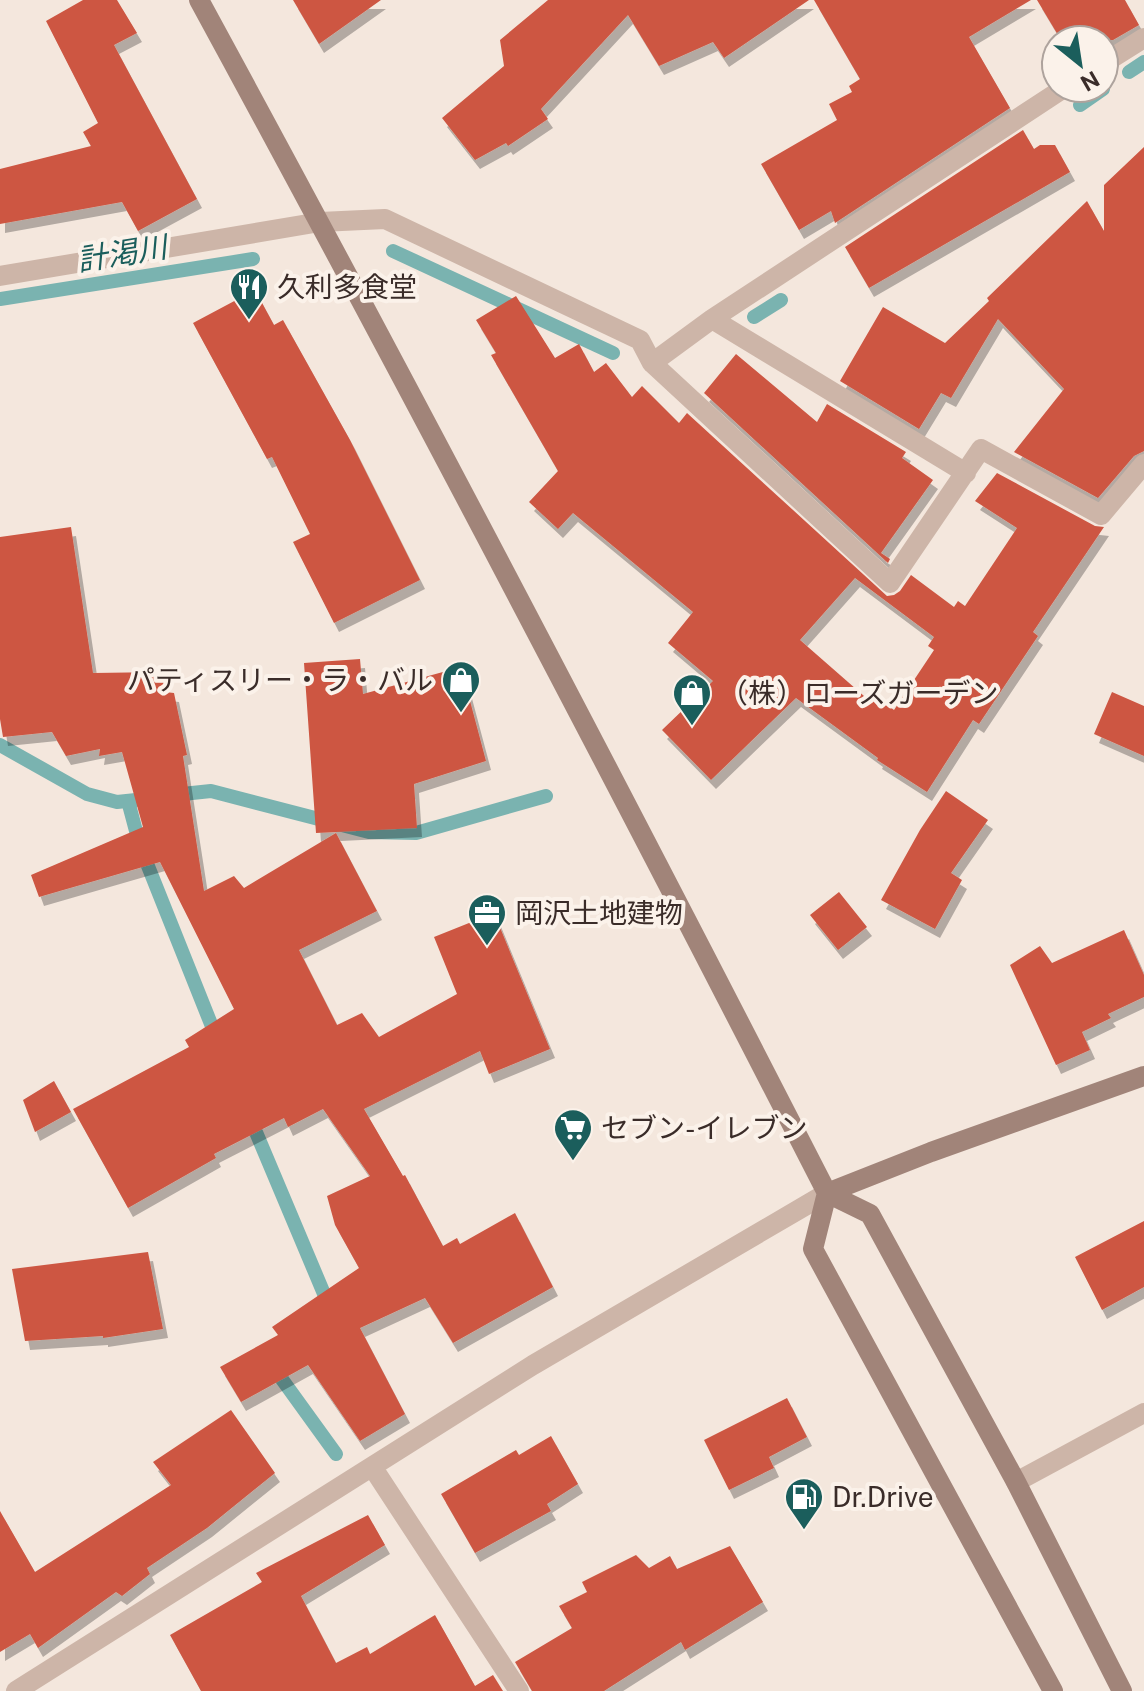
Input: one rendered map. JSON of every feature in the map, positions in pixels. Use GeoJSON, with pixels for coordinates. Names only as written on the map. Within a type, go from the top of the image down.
{"type":"FeatureCollection","features":[{"type":"Feature","properties":{"kind":"street"},"geometry":{"type":"LineString","coordinates":[[199,0],[604,759],[827,1193],[870,1214],[1016,1482],[1122,1691]]}},
{"type":"Feature","properties":{"kind":"street"},"geometry":{"type":"LineString","coordinates":[[1120,53],[1144,38]]}},
{"type":"Feature","properties":{"kind":"street"},"geometry":{"type":"LineString","coordinates":[[652,363],[712,319],[1040,104]]}},
{"type":"Feature","properties":{"kind":"street"},"geometry":{"type":"LineString","coordinates":[[0,276],[320,222],[385,219],[640,340],[652,363],[890,583],[981,449],[1101,515],[1144,464]]}},
{"type":"Feature","properties":{"kind":"street"},"geometry":{"type":"LineString","coordinates":[[712,319],[966,473]]}},
{"type":"Feature","properties":{"kind":"street"},"geometry":{"type":"LineString","coordinates":[[16,1691],[533,1365],[827,1193],[931,1152],[1144,1076]]}},
{"type":"Feature","properties":{"kind":"street"},"geometry":{"type":"LineString","coordinates":[[827,1193],[813,1249],[1053,1691]]}},
{"type":"Feature","properties":{"kind":"street"},"geometry":{"type":"LineString","coordinates":[[1016,1482],[1144,1413]]}},
{"type":"Feature","properties":{"kind":"street"},"geometry":{"type":"LineString","coordinates":[[373,1468],[519,1691]]}},
{"type":"Feature","properties":{"kind":"building"},"geometry":{"type":"Polygon","coordinates":[[[83,0],[117,0],[137,33],[114,45],[197,199],[138,231],[122,202],[0,224],[0,169],[91,146],[83,132],[98,123],[46,21],[83,0]]]}},
{"type":"Feature","properties":{"kind":"building"},"geometry":{"type":"Polygon","coordinates":[[[293,0],[381,0],[319,44],[293,0]]]}},
{"type":"Feature","properties":{"kind":"building"},"geometry":{"type":"Polygon","coordinates":[[[548,0],[809,0],[724,58],[713,42],[659,66],[628,15],[541,109],[548,119],[508,146],[506,143],[475,160],[442,118],[504,66],[500,40],[548,0]]]}},
{"type":"Feature","properties":{"kind":"building"},"geometry":{"type":"Polygon","coordinates":[[[814,0],[1031,0],[969,37],[1010,108],[835,223],[831,211],[799,230],[761,164],[837,120],[829,104],[852,92],[849,86],[860,79],[814,0]]]}},
{"type":"Feature","properties":{"kind":"building"},"geometry":{"type":"Polygon","coordinates":[[[1037,0],[1125,0],[1139,25],[1120,36],[1120,24],[1051,24],[1037,0]]]}},
{"type":"Feature","properties":{"kind":"building"},"geometry":{"type":"Polygon","coordinates":[[[1023,130],[1034,149],[1040,145],[1055,145],[1070,172],[869,288],[845,247],[1023,130]]]}},
{"type":"Feature","properties":{"kind":"building"},"geometry":{"type":"Polygon","coordinates":[[[1144,147],[1144,451],[1134,456],[1098,498],[1014,452],[1064,389],[998,319],[951,398],[941,393],[919,429],[840,381],[883,307],[945,343],[1087,201],[1104,231],[1104,185],[1144,147]]]}},
{"type":"Feature","properties":{"kind":"building"},"geometry":{"type":"Polygon","coordinates":[[[255,290],[274,325],[283,320],[350,440],[420,580],[334,623],[293,542],[310,534],[272,457],[267,459],[193,323],[255,290]]]}},
{"type":"Feature","properties":{"kind":"building"},"geometry":{"type":"Polygon","coordinates":[[[516,296],[555,358],[579,344],[594,372],[606,363],[632,397],[642,386],[679,423],[687,413],[887,596],[900,591],[911,575],[954,607],[958,601],[965,606],[1017,528],[975,501],[997,473],[1095,526],[1104,527],[1033,632],[1038,636],[979,724],[973,720],[927,792],[877,760],[796,698],[711,780],[662,730],[713,681],[668,643],[693,612],[573,513],[558,529],[529,502],[558,471],[491,355],[496,353],[476,320],[516,296]],[[855,578],[800,640],[872,703],[876,697],[894,710],[934,650],[928,646],[934,637],[855,578]]]}},
{"type":"Feature","properties":{"kind":"building"},"geometry":{"type":"Polygon","coordinates":[[[736,354],[817,422],[827,404],[906,452],[902,458],[933,480],[881,553],[890,559],[888,563],[704,393],[736,354]]]}},
{"type":"Feature","properties":{"kind":"building"},"geometry":{"type":"Polygon","coordinates":[[[71,527],[93,673],[162,672],[165,692],[174,693],[187,755],[183,756],[204,891],[234,876],[244,888],[336,833],[377,911],[299,950],[337,1025],[362,1013],[379,1037],[457,994],[434,937],[494,913],[550,1049],[489,1074],[480,1051],[364,1109],[405,1175],[443,1246],[457,1238],[460,1244],[515,1213],[553,1287],[453,1343],[425,1298],[360,1328],[405,1414],[360,1441],[308,1365],[241,1402],[220,1367],[278,1335],[272,1327],[359,1268],[335,1225],[327,1196],[370,1176],[323,1109],[288,1127],[284,1118],[214,1154],[216,1158],[128,1208],[73,1109],[189,1047],[185,1040],[234,1009],[160,862],[39,897],[31,875],[143,827],[122,752],[99,756],[100,749],[66,756],[52,732],[3,737],[0,719],[0,537],[71,527]]]}},
{"type":"Feature","properties":{"kind":"building"},"geometry":{"type":"Polygon","coordinates":[[[360,659],[363,694],[461,667],[486,761],[414,784],[417,828],[316,833],[304,663],[360,659]]]}},
{"type":"Feature","properties":{"kind":"building"},"geometry":{"type":"Polygon","coordinates":[[[1112,692],[1144,706],[1144,756],[1094,734],[1112,692]]]}},
{"type":"Feature","properties":{"kind":"building"},"geometry":{"type":"Polygon","coordinates":[[[946,791],[988,820],[951,873],[962,880],[935,929],[881,900],[946,791]]]}},
{"type":"Feature","properties":{"kind":"building"},"geometry":{"type":"Polygon","coordinates":[[[839,892],[867,927],[838,950],[810,915],[839,892]]]}},
{"type":"Feature","properties":{"kind":"building"},"geometry":{"type":"Polygon","coordinates":[[[1124,930],[1144,975],[1144,997],[1108,1014],[1111,1018],[1082,1032],[1090,1050],[1056,1065],[1010,965],[1040,946],[1052,963],[1124,930]]]}},
{"type":"Feature","properties":{"kind":"building"},"geometry":{"type":"Polygon","coordinates":[[[54,1081],[71,1112],[35,1132],[23,1100],[54,1081]]]}},
{"type":"Feature","properties":{"kind":"building"},"geometry":{"type":"Polygon","coordinates":[[[1144,1221],[1144,1287],[1102,1310],[1075,1257],[1144,1221]]]}},
{"type":"Feature","properties":{"kind":"building"},"geometry":{"type":"Polygon","coordinates":[[[148,1252],[163,1329],[103,1338],[25,1341],[12,1269],[148,1252]]]}},
{"type":"Feature","properties":{"kind":"building"},"geometry":{"type":"Polygon","coordinates":[[[787,1398],[807,1437],[769,1457],[774,1468],[729,1490],[704,1440],[787,1398]]]}},
{"type":"Feature","properties":{"kind":"building"},"geometry":{"type":"Polygon","coordinates":[[[231,1410],[275,1473],[207,1528],[147,1568],[150,1574],[122,1596],[116,1592],[38,1648],[30,1634],[0,1652],[0,1511],[35,1572],[171,1485],[153,1462],[231,1410]]]}},
{"type":"Feature","properties":{"kind":"building"},"geometry":{"type":"Polygon","coordinates":[[[551,1436],[578,1484],[547,1504],[551,1511],[475,1553],[441,1494],[516,1450],[519,1455],[551,1436]]]}},
{"type":"Feature","properties":{"kind":"building"},"geometry":{"type":"Polygon","coordinates":[[[368,1515],[385,1545],[301,1596],[336,1663],[367,1647],[370,1654],[435,1615],[475,1686],[493,1675],[503,1691],[201,1691],[170,1635],[262,1582],[256,1573],[368,1515]]]}},
{"type":"Feature","properties":{"kind":"building"},"geometry":{"type":"Polygon","coordinates":[[[730,1546],[763,1602],[685,1650],[681,1642],[604,1691],[532,1691],[515,1662],[572,1628],[559,1606],[587,1592],[582,1582],[636,1555],[649,1568],[670,1556],[677,1569],[730,1546]]]}},
{"type":"Feature","properties":{"kind":"waterway","name":"計渇川"},"geometry":{"type":"LineString","coordinates":[[1129,72],[1144,62]]}},
{"type":"Feature","properties":{"kind":"waterway","name":"計渇川"},"geometry":{"type":"LineString","coordinates":[[393,251],[613,353]]}},
{"type":"Feature","properties":{"kind":"waterway","name":"計渇川"},"geometry":{"type":"LineString","coordinates":[[0,299],[253,259]]}},
{"type":"Feature","properties":{"kind":"waterway","name":"計渇川"},"geometry":{"type":"LineString","coordinates":[[754,317],[781,300]]}},
{"type":"Feature","properties":{"kind":"waterway"},"geometry":{"type":"LineString","coordinates":[[0,745],[87,794],[117,802],[136,800]]}},
{"type":"Feature","properties":{"kind":"waterway"},"geometry":{"type":"LineString","coordinates":[[173,795],[211,791],[369,832],[416,833],[546,796]]}},
{"type":"Feature","properties":{"kind":"waterway"},"geometry":{"type":"LineString","coordinates":[[128,801],[140,846],[217,1039]]}},
{"type":"Feature","properties":{"kind":"waterway"},"geometry":{"type":"LineString","coordinates":[[250,1118],[330,1308]]}},
{"type":"Feature","properties":{"kind":"waterway"},"geometry":{"type":"LineString","coordinates":[[283,1364],[276,1371],[336,1454]]}},
{"type":"Feature","properties":{"kind":"place","name":"久利多食堂"},"geometry":{"type":"Point","coordinates":[249,321]}},
{"type":"Feature","properties":{"kind":"place","name":"パティスリー・ラ・バル"},"geometry":{"type":"Point","coordinates":[461,714]}},
{"type":"Feature","properties":{"kind":"place","name":"（株）ローズガーデン"},"geometry":{"type":"Point","coordinates":[692,727]}},
{"type":"Feature","properties":{"kind":"place","name":"岡沢土地建物"},"geometry":{"type":"Point","coordinates":[487,947]}},
{"type":"Feature","properties":{"kind":"place","name":"セブン-イレブン"},"geometry":{"type":"Point","coordinates":[573,1162]}},
{"type":"Feature","properties":{"kind":"place","name":"Dr.Drive"},"geometry":{"type":"Point","coordinates":[804,1531]}}]}
